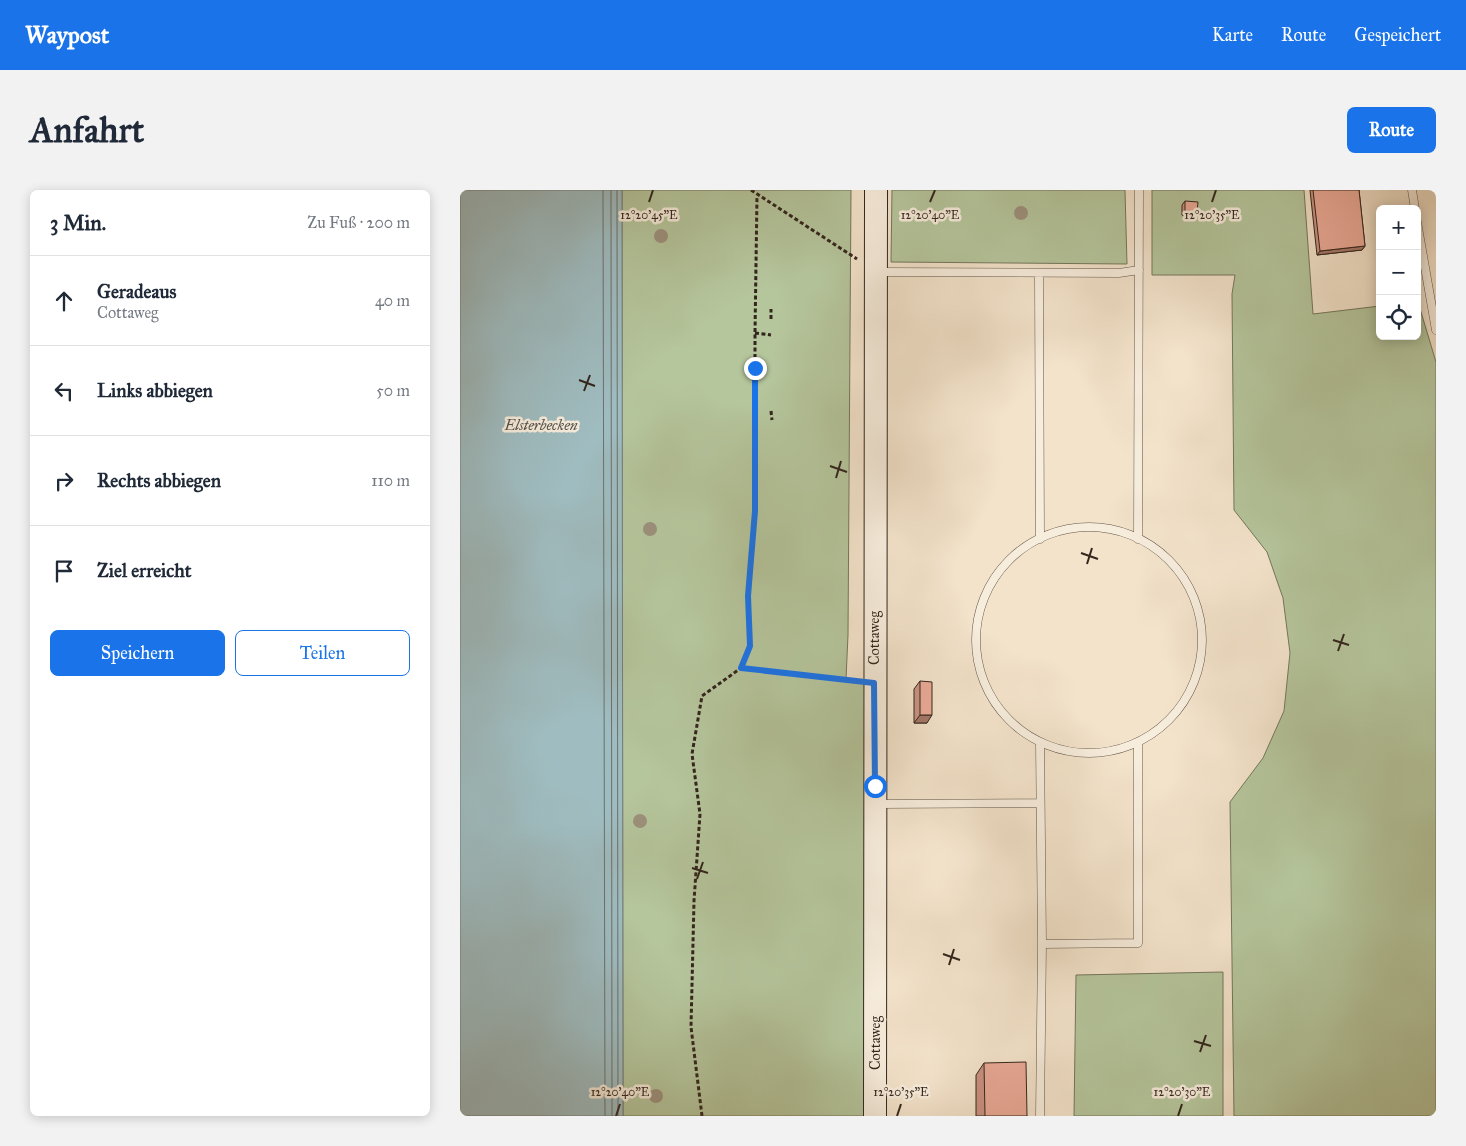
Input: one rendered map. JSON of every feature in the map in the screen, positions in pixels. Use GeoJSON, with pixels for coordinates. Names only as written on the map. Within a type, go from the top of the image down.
{"type":"FeatureCollection","features":[{"type":"Feature","properties":{"kind":"street","name":"Cottaweg"},"geometry":{"type":"LineString","coordinates":[[875,1116],[876,190]]}},
{"type":"Feature","properties":{"kind":"lane"},"geometry":{"type":"LineString","coordinates":[[1138,539],[1139,190]]}},
{"type":"Feature","properties":{"kind":"lane"},"geometry":{"type":"LineString","coordinates":[[1412,190],[1414,205]]}},
{"type":"Feature","properties":{"kind":"lane"},"geometry":{"type":"LineString","coordinates":[[1421,245],[1436,330]]}},
{"type":"Feature","properties":{"kind":"lane"},"geometry":{"type":"LineString","coordinates":[[876,272],[1120,272],[1139,270]]}},
{"type":"Feature","properties":{"kind":"lane"},"geometry":{"type":"LineString","coordinates":[[1039,278],[1040,539]]}},
{"type":"Feature","properties":{"kind":"lane"},"geometry":{"type":"LineString","coordinates":[[1074,528],[1120,532],[1138,539],[1168,560],[1189,588],[1198,611],[1202,640],[1198,670],[1189,693],[1169,719],[1149,736],[1138,742],[1106,752],[1070,752],[1040,742],[1018,728],[1010,721],[991,696],[980,670],[976,642],[979,614],[990,586],[1008,562],[1020,551],[1040,539],[1053,533],[1074,528]]}},
{"type":"Feature","properties":{"kind":"lane"},"geometry":{"type":"LineString","coordinates":[[1040,742],[1042,944],[1040,1116]]}},
{"type":"Feature","properties":{"kind":"lane"},"geometry":{"type":"LineString","coordinates":[[1042,944],[1138,943],[1138,742]]}},
{"type":"Feature","properties":{"kind":"lane"},"geometry":{"type":"LineString","coordinates":[[876,804],[1040,803]]}},
{"type":"Feature","properties":{"kind":"path"},"geometry":{"type":"LineString","coordinates":[[751,190],[876,272]]}},
{"type":"Feature","properties":{"kind":"path"},"geometry":{"type":"LineString","coordinates":[[702,1116],[691,1027],[694,901],[700,814],[692,754],[702,696],[741,668],[750,646],[748,596],[755,511],[755,333],[758,196]]}},
{"type":"Feature","properties":{"kind":"path"},"geometry":{"type":"LineString","coordinates":[[771,309],[771,319]]}},
{"type":"Feature","properties":{"kind":"path"},"geometry":{"type":"LineString","coordinates":[[755,333],[771,335]]}},
{"type":"Feature","properties":{"kind":"path"},"geometry":{"type":"LineString","coordinates":[[772,410],[772,420]]}},
{"type":"Feature","properties":{"kind":"path"},"geometry":{"type":"LineString","coordinates":[[741,668],[874,683]]}},
{"type":"Feature","properties":{"kind":"green space"},"geometry":{"type":"Polygon","coordinates":[[[622,190],[851,190],[848,635],[846,679],[874,683],[873,1116],[623,1116],[622,190]]]}},
{"type":"Feature","properties":{"kind":"green space"},"geometry":{"type":"Polygon","coordinates":[[[892,190],[1125,190],[1127,264],[891,262],[892,190]]]}},
{"type":"Feature","properties":{"kind":"green space"},"geometry":{"type":"Polygon","coordinates":[[[1152,190],[1304,190],[1313,314],[1376,306],[1376,340],[1421,340],[1421,312],[1436,362],[1436,1116],[1234,1116],[1230,802],[1263,758],[1284,711],[1290,653],[1283,598],[1267,552],[1234,510],[1232,294],[1235,275],[1152,275],[1152,190]]]}},
{"type":"Feature","properties":{"kind":"green space"},"geometry":{"type":"Polygon","coordinates":[[[1223,972],[1223,1116],[1074,1116],[1076,975],[1223,972]]]}},
{"type":"Feature","properties":{"kind":"water","name":"Elsterbecken"},"geometry":{"type":"Polygon","coordinates":[[[460,190],[622,190],[623,1116],[460,1116],[460,190]]]}},
{"type":"Feature","properties":{"kind":"building"},"geometry":{"type":"Polygon","coordinates":[[[1313,190],[1359,190],[1365,246],[1320,251],[1313,190]]]}},
{"type":"Feature","properties":{"kind":"building"},"geometry":{"type":"Polygon","coordinates":[[[1185,201],[1198,202],[1197,212],[1185,211],[1185,201]]]}},
{"type":"Feature","properties":{"kind":"building"},"geometry":{"type":"Polygon","coordinates":[[[920,681],[932,682],[932,715],[920,715],[920,681]]]}},
{"type":"Feature","properties":{"kind":"building"},"geometry":{"type":"Polygon","coordinates":[[[1026,1062],[1027,1116],[985,1116],[984,1063],[1026,1062]]]}},
{"type":"Feature","properties":{"kind":"route"},"geometry":{"type":"LineString","coordinates":[[755,368],[755,511],[748,596],[750,646],[741,668],[874,683],[875,786]]}}]}
